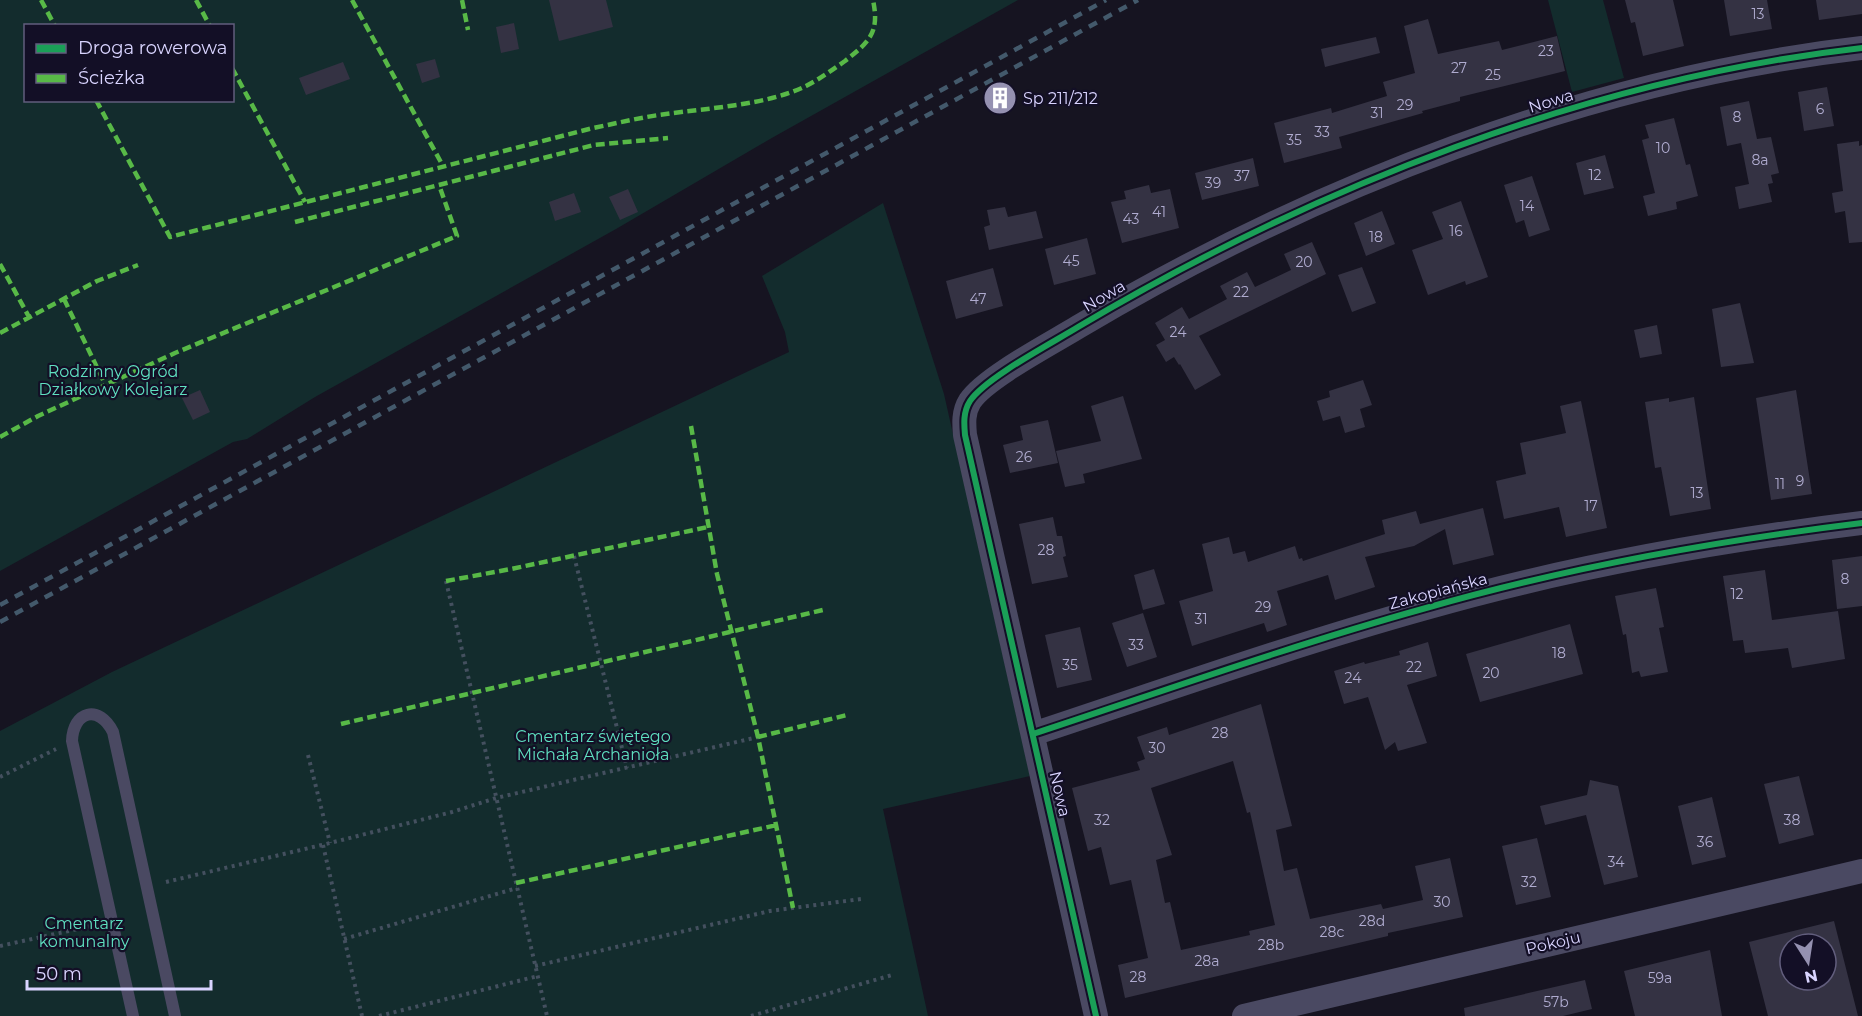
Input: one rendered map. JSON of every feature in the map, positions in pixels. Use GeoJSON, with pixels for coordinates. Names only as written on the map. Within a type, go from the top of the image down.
{"type":"FeatureCollection","features":[{"type":"Feature","properties":{"kind":"street","name":"Nowa"},"geometry":{"type":"LineString","coordinates":[[1096,1016],[965,435],[964,419],[969,403],[979,390],[1131,295],[1210,253],[1363,184],[1438,154],[1513,126],[1623,94],[1744,66],[1862,48]]}},
{"type":"Feature","properties":{"kind":"street","name":"Zakopiańska"},"geometry":{"type":"LineString","coordinates":[[1033,734],[1327,637],[1524,582],[1698,546],[1862,523]]}},
{"type":"Feature","properties":{"kind":"street","name":"Pokoju"},"geometry":{"type":"LineString","coordinates":[[1244,1016],[1862,871]]}},
{"type":"Feature","properties":{"kind":"lane"},"geometry":{"type":"LineString","coordinates":[[133,1016],[72,741],[73,728],[79,720],[91,714],[99,715],[108,722],[112,732],[175,1016]]}},
{"type":"Feature","properties":{"kind":"path"},"geometry":{"type":"LineString","coordinates":[[574,556],[627,768]]}},
{"type":"Feature","properties":{"kind":"path"},"geometry":{"type":"LineString","coordinates":[[446,581],[547,1016]]}},
{"type":"Feature","properties":{"kind":"path"},"geometry":{"type":"LineString","coordinates":[[166,882],[441,815],[496,798],[758,737]]}},
{"type":"Feature","properties":{"kind":"path"},"geometry":{"type":"LineString","coordinates":[[0,777],[72,741]]}},
{"type":"Feature","properties":{"kind":"path"},"geometry":{"type":"LineString","coordinates":[[308,755],[330,843]]}},
{"type":"Feature","properties":{"kind":"path"},"geometry":{"type":"LineString","coordinates":[[323,845],[362,1016]]}},
{"type":"Feature","properties":{"kind":"path"},"geometry":{"type":"LineString","coordinates":[[344,939],[517,888]]}},
{"type":"Feature","properties":{"kind":"path"},"geometry":{"type":"LineString","coordinates":[[535,966],[770,911],[861,898]]}},
{"type":"Feature","properties":{"kind":"path"},"geometry":{"type":"LineString","coordinates":[[0,946],[112,921]]}},
{"type":"Feature","properties":{"kind":"path"},"geometry":{"type":"LineString","coordinates":[[751,1016],[892,975]]}},
{"type":"Feature","properties":{"kind":"path"},"geometry":{"type":"LineString","coordinates":[[379,1016],[538,976]]}},
{"type":"Feature","properties":{"kind":"green space","name":"Rodzinny Ogród Działkowy Kolejarz"},"geometry":{"type":"Polygon","coordinates":[[[0,0],[1018,0],[315,397],[247,439],[233,442],[0,571],[0,0]]]}},
{"type":"Feature","properties":{"kind":"green space"},"geometry":{"type":"Polygon","coordinates":[[[1548,0],[1603,0],[1624,78],[1572,92],[1548,0]]]}},
{"type":"Feature","properties":{"kind":"green space","name":"Cmentarz świętego Michała Archanioła"},"geometry":{"type":"Polygon","coordinates":[[[883,203],[944,394],[1030,776],[883,809],[928,1016],[0,1016],[0,731],[112,672],[789,352],[785,332],[762,276],[883,203]]]}},
{"type":"Feature","properties":{"kind":"building"},"geometry":{"type":"Polygon","coordinates":[[[549,0],[606,0],[613,27],[559,41],[549,0]]]}},
{"type":"Feature","properties":{"kind":"building"},"geometry":{"type":"Polygon","coordinates":[[[1625,0],[1673,0],[1684,46],[1643,56],[1635,22],[1631,23],[1625,0]]]}},
{"type":"Feature","properties":{"kind":"building"},"geometry":{"type":"Polygon","coordinates":[[[1724,0],[1767,0],[1772,29],[1730,36],[1724,0]]]}},
{"type":"Feature","properties":{"kind":"building"},"geometry":{"type":"Polygon","coordinates":[[[1816,0],[1862,0],[1862,14],[1819,20],[1816,0]]]}},
{"type":"Feature","properties":{"kind":"building"},"geometry":{"type":"Polygon","coordinates":[[[1428,19],[1438,54],[1499,41],[1502,50],[1557,36],[1565,71],[1460,97],[1460,101],[1339,137],[1342,148],[1284,163],[1274,123],[1331,108],[1332,113],[1387,96],[1383,82],[1415,73],[1404,26],[1428,19]]]}},
{"type":"Feature","properties":{"kind":"building"},"geometry":{"type":"Polygon","coordinates":[[[514,23],[519,49],[501,53],[496,27],[514,23]]]}},
{"type":"Feature","properties":{"kind":"building"},"geometry":{"type":"Polygon","coordinates":[[[1376,37],[1380,53],[1325,67],[1321,49],[1376,37]]]}},
{"type":"Feature","properties":{"kind":"building"},"geometry":{"type":"Polygon","coordinates":[[[435,59],[440,77],[422,83],[416,64],[435,59]]]}},
{"type":"Feature","properties":{"kind":"building"},"geometry":{"type":"Polygon","coordinates":[[[343,62],[350,79],[306,95],[299,78],[343,62]]]}},
{"type":"Feature","properties":{"kind":"building"},"geometry":{"type":"Polygon","coordinates":[[[1827,87],[1834,126],[1804,131],[1798,92],[1827,87]]]}},
{"type":"Feature","properties":{"kind":"building"},"geometry":{"type":"Polygon","coordinates":[[[1749,101],[1757,139],[1771,137],[1779,173],[1771,175],[1773,183],[1768,184],[1772,202],[1739,209],[1735,187],[1749,184],[1741,143],[1727,146],[1720,107],[1749,101]]]}},
{"type":"Feature","properties":{"kind":"building"},"geometry":{"type":"Polygon","coordinates":[[[1674,118],[1686,165],[1690,164],[1698,196],[1676,202],[1677,209],[1648,216],[1643,196],[1655,193],[1642,140],[1649,138],[1645,125],[1674,118]]]}},
{"type":"Feature","properties":{"kind":"building"},"geometry":{"type":"Polygon","coordinates":[[[1859,141],[1859,146],[1862,145],[1862,242],[1849,243],[1845,211],[1835,213],[1832,193],[1843,191],[1837,144],[1859,141]]]}},
{"type":"Feature","properties":{"kind":"building"},"geometry":{"type":"Polygon","coordinates":[[[1605,155],[1614,188],[1584,195],[1576,163],[1605,155]]]}},
{"type":"Feature","properties":{"kind":"building"},"geometry":{"type":"Polygon","coordinates":[[[1253,158],[1259,186],[1202,200],[1195,173],[1253,158]]]}},
{"type":"Feature","properties":{"kind":"building"},"geometry":{"type":"Polygon","coordinates":[[[1532,176],[1550,230],[1529,237],[1524,220],[1516,223],[1504,185],[1532,176]]]}},
{"type":"Feature","properties":{"kind":"building"},"geometry":{"type":"Polygon","coordinates":[[[1149,185],[1151,193],[1170,189],[1179,228],[1122,243],[1111,202],[1126,199],[1124,191],[1149,185]]]}},
{"type":"Feature","properties":{"kind":"building"},"geometry":{"type":"Polygon","coordinates":[[[628,189],[638,212],[620,220],[609,197],[628,189]]]}},
{"type":"Feature","properties":{"kind":"building"},"geometry":{"type":"Polygon","coordinates":[[[574,193],[581,212],[555,221],[549,202],[574,193]]]}},
{"type":"Feature","properties":{"kind":"building"},"geometry":{"type":"Polygon","coordinates":[[[1461,201],[1488,277],[1466,285],[1465,281],[1428,295],[1412,250],[1443,239],[1432,212],[1461,201]]]}},
{"type":"Feature","properties":{"kind":"building"},"geometry":{"type":"Polygon","coordinates":[[[1005,207],[1008,217],[1036,211],[1043,238],[989,250],[984,227],[990,225],[987,210],[1005,207]]]}},
{"type":"Feature","properties":{"kind":"building"},"geometry":{"type":"Polygon","coordinates":[[[1382,211],[1395,244],[1366,256],[1354,223],[1382,211]]]}},
{"type":"Feature","properties":{"kind":"building"},"geometry":{"type":"Polygon","coordinates":[[[1087,238],[1096,274],[1054,285],[1045,249],[1087,238]]]}},
{"type":"Feature","properties":{"kind":"building"},"geometry":{"type":"Polygon","coordinates":[[[1312,242],[1326,274],[1199,336],[1221,375],[1195,390],[1174,357],[1166,362],[1156,345],[1165,340],[1155,323],[1182,307],[1189,319],[1227,299],[1220,286],[1247,272],[1255,287],[1291,270],[1284,254],[1312,242]]]}},
{"type":"Feature","properties":{"kind":"building"},"geometry":{"type":"Polygon","coordinates":[[[1362,267],[1376,303],[1352,312],[1338,275],[1362,267]]]}},
{"type":"Feature","properties":{"kind":"building"},"geometry":{"type":"Polygon","coordinates":[[[993,268],[1003,306],[956,319],[946,281],[993,268]]]}},
{"type":"Feature","properties":{"kind":"building"},"geometry":{"type":"Polygon","coordinates":[[[1740,303],[1754,363],[1721,367],[1712,309],[1740,303]]]}},
{"type":"Feature","properties":{"kind":"building"},"geometry":{"type":"Polygon","coordinates":[[[1657,325],[1662,354],[1640,358],[1634,330],[1657,325]]]}},
{"type":"Feature","properties":{"kind":"building"},"geometry":{"type":"Polygon","coordinates":[[[1363,380],[1372,405],[1360,409],[1365,427],[1345,433],[1340,416],[1323,421],[1317,401],[1330,397],[1329,391],[1363,380]]]}},
{"type":"Feature","properties":{"kind":"building"},"geometry":{"type":"Polygon","coordinates":[[[200,390],[210,412],[193,420],[182,398],[200,390]]]}},
{"type":"Feature","properties":{"kind":"building"},"geometry":{"type":"Polygon","coordinates":[[[1796,390],[1812,494],[1771,500],[1756,398],[1796,390]]]}},
{"type":"Feature","properties":{"kind":"building"},"geometry":{"type":"Polygon","coordinates":[[[1123,396],[1142,459],[1083,474],[1085,483],[1065,487],[1056,451],[1101,441],[1091,406],[1123,396]]]}},
{"type":"Feature","properties":{"kind":"building"},"geometry":{"type":"Polygon","coordinates":[[[1694,397],[1711,509],[1670,516],[1661,467],[1655,468],[1645,402],[1669,398],[1669,402],[1694,397]]]}},
{"type":"Feature","properties":{"kind":"building"},"geometry":{"type":"Polygon","coordinates":[[[1581,401],[1607,528],[1566,537],[1559,507],[1504,519],[1496,481],[1526,474],[1520,443],[1566,433],[1560,406],[1581,401]]]}},
{"type":"Feature","properties":{"kind":"building"},"geometry":{"type":"Polygon","coordinates":[[[1048,420],[1058,463],[1010,473],[1003,445],[1023,440],[1020,426],[1048,420]]]}},
{"type":"Feature","properties":{"kind":"building"},"geometry":{"type":"Polygon","coordinates":[[[1483,508],[1494,555],[1453,565],[1445,529],[1414,546],[1365,557],[1375,587],[1335,600],[1328,575],[1277,591],[1287,625],[1267,632],[1264,623],[1192,646],[1179,601],[1213,591],[1202,544],[1229,537],[1233,554],[1245,551],[1248,562],[1295,546],[1299,559],[1302,558],[1303,561],[1385,534],[1382,520],[1416,511],[1420,524],[1483,508]]]}},
{"type":"Feature","properties":{"kind":"building"},"geometry":{"type":"Polygon","coordinates":[[[1053,517],[1057,536],[1062,536],[1066,556],[1063,557],[1068,577],[1032,584],[1019,524],[1053,517]]]}},
{"type":"Feature","properties":{"kind":"building"},"geometry":{"type":"Polygon","coordinates":[[[1862,556],[1862,606],[1837,609],[1832,560],[1862,556]]]}},
{"type":"Feature","properties":{"kind":"building"},"geometry":{"type":"Polygon","coordinates":[[[1154,569],[1165,604],[1143,610],[1134,575],[1154,569]]]}},
{"type":"Feature","properties":{"kind":"building"},"geometry":{"type":"Polygon","coordinates":[[[1765,570],[1772,620],[1838,611],[1845,659],[1792,668],[1788,648],[1745,653],[1743,640],[1733,641],[1723,576],[1765,570]]]}},
{"type":"Feature","properties":{"kind":"building"},"geometry":{"type":"Polygon","coordinates":[[[1656,588],[1664,627],[1659,628],[1668,672],[1641,677],[1639,671],[1632,673],[1626,634],[1623,635],[1615,596],[1656,588]]]}},
{"type":"Feature","properties":{"kind":"building"},"geometry":{"type":"Polygon","coordinates":[[[1143,613],[1157,657],[1127,667],[1112,623],[1143,613]]]}},
{"type":"Feature","properties":{"kind":"building"},"geometry":{"type":"Polygon","coordinates":[[[1570,624],[1583,674],[1480,702],[1466,654],[1570,624]]]}},
{"type":"Feature","properties":{"kind":"building"},"geometry":{"type":"Polygon","coordinates":[[[1080,627],[1092,680],[1057,688],[1045,635],[1080,627]]]}},
{"type":"Feature","properties":{"kind":"building"},"geometry":{"type":"Polygon","coordinates":[[[1428,642],[1437,676],[1407,685],[1427,743],[1398,751],[1395,742],[1385,750],[1368,697],[1344,704],[1334,671],[1400,655],[1399,651],[1428,642]]]}},
{"type":"Feature","properties":{"kind":"building"},"geometry":{"type":"Polygon","coordinates":[[[1261,704],[1292,826],[1276,830],[1284,871],[1297,868],[1310,919],[1381,904],[1383,909],[1423,900],[1415,866],[1450,858],[1463,917],[1388,933],[1388,936],[1125,998],[1118,965],[1148,958],[1131,880],[1110,885],[1101,847],[1088,851],[1072,788],[1140,770],[1137,762],[1145,759],[1137,737],[1167,727],[1169,735],[1261,704]],[[1233,761],[1151,788],[1172,855],[1156,860],[1165,903],[1170,902],[1181,950],[1250,935],[1249,931],[1275,925],[1250,812],[1247,813],[1233,761]]]}},
{"type":"Feature","properties":{"kind":"building"},"geometry":{"type":"Polygon","coordinates":[[[1799,776],[1814,835],[1779,844],[1764,784],[1799,776]]]}},
{"type":"Feature","properties":{"kind":"building"},"geometry":{"type":"Polygon","coordinates":[[[1590,780],[1618,786],[1638,877],[1604,885],[1586,815],[1545,825],[1540,806],[1587,795],[1590,780]]]}},
{"type":"Feature","properties":{"kind":"building"},"geometry":{"type":"Polygon","coordinates":[[[1712,797],[1726,857],[1692,865],[1678,806],[1712,797]]]}},
{"type":"Feature","properties":{"kind":"building"},"geometry":{"type":"Polygon","coordinates":[[[1537,838],[1551,897],[1516,905],[1502,846],[1537,838]]]}},
{"type":"Feature","properties":{"kind":"building"},"geometry":{"type":"Polygon","coordinates":[[[1834,921],[1837,932],[1789,932],[1834,921]]]}},
{"type":"Feature","properties":{"kind":"building"},"geometry":{"type":"Polygon","coordinates":[[[1778,935],[1778,992],[1838,992],[1838,937],[1858,1016],[1768,1016],[1749,942],[1778,935]]]}},
{"type":"Feature","properties":{"kind":"building"},"geometry":{"type":"Polygon","coordinates":[[[1710,950],[1722,1016],[1635,1016],[1624,971],[1710,950]]]}},
{"type":"Feature","properties":{"kind":"building"},"geometry":{"type":"Polygon","coordinates":[[[1585,980],[1592,1009],[1563,1016],[1465,1016],[1464,1008],[1585,980]]]}},
{"type":"Feature","properties":{"kind":"railway"},"geometry":{"type":"LineString","coordinates":[[0,605],[1106,0]]}},
{"type":"Feature","properties":{"kind":"railway"},"geometry":{"type":"LineString","coordinates":[[0,622],[1138,0]]}},
{"type":"Feature","properties":{"kind":"marked path"},"geometry":{"type":"LineString","coordinates":[[41,0],[54,24]]}},
{"type":"Feature","properties":{"kind":"marked path"},"geometry":{"type":"LineString","coordinates":[[196,0],[209,24]]}},
{"type":"Feature","properties":{"kind":"marked path"},"geometry":{"type":"LineString","coordinates":[[352,0],[443,166]]}},
{"type":"Feature","properties":{"kind":"marked path"},"geometry":{"type":"LineString","coordinates":[[462,0],[468,30]]}},
{"type":"Feature","properties":{"kind":"marked path"},"geometry":{"type":"LineString","coordinates":[[97,102],[170,237],[593,128],[657,115],[719,108],[774,98],[806,86],[845,61],[860,48],[874,29],[873,0]]}},
{"type":"Feature","properties":{"kind":"marked path"},"geometry":{"type":"LineString","coordinates":[[234,72],[305,202]]}},
{"type":"Feature","properties":{"kind":"marked path"},"geometry":{"type":"LineString","coordinates":[[295,222],[594,145],[668,138]]}},
{"type":"Feature","properties":{"kind":"marked path"},"geometry":{"type":"LineString","coordinates":[[0,437],[38,416],[175,353],[457,236],[439,185]]}},
{"type":"Feature","properties":{"kind":"marked path"},"geometry":{"type":"LineString","coordinates":[[0,264],[29,317]]}},
{"type":"Feature","properties":{"kind":"marked path"},"geometry":{"type":"LineString","coordinates":[[0,333],[97,281],[138,265]]}},
{"type":"Feature","properties":{"kind":"marked path"},"geometry":{"type":"LineString","coordinates":[[64,299],[105,384]]}},
{"type":"Feature","properties":{"kind":"marked path"},"geometry":{"type":"LineString","coordinates":[[691,426],[717,574],[758,737],[793,908]]}},
{"type":"Feature","properties":{"kind":"marked path"},"geometry":{"type":"LineString","coordinates":[[446,581],[708,527]]}},
{"type":"Feature","properties":{"kind":"marked path"},"geometry":{"type":"LineString","coordinates":[[341,724],[827,609]]}},
{"type":"Feature","properties":{"kind":"marked path"},"geometry":{"type":"LineString","coordinates":[[758,737],[847,715]]}},
{"type":"Feature","properties":{"kind":"marked path"},"geometry":{"type":"LineString","coordinates":[[516,883],[777,825]]}},
{"type":"Feature","properties":{"kind":"cycle path"},"geometry":{"type":"LineString","coordinates":[[1096,1016],[965,435],[965,414],[970,401],[990,382],[1020,361],[1168,276],[1261,229],[1357,186],[1455,147],[1556,113],[1657,85],[1760,63],[1862,48]]}},
{"type":"Feature","properties":{"kind":"cycle path"},"geometry":{"type":"LineString","coordinates":[[1033,734],[1327,637],[1480,593],[1642,557],[1752,538],[1862,523]]}},
{"type":"Feature","properties":{"kind":"place","name":"Sp 211/212"},"geometry":{"type":"Point","coordinates":[1000,98]}},
{"type":"Feature","properties":{"kind":"park label","name":"Cmentarz komunalny"},"geometry":{"type":"Point","coordinates":[84,932]}}]}
